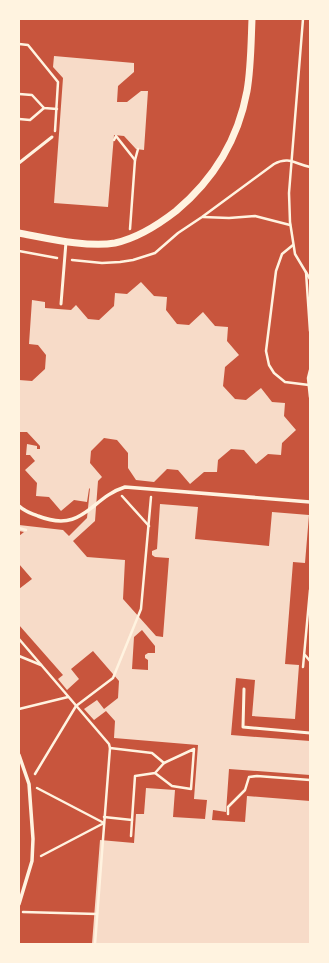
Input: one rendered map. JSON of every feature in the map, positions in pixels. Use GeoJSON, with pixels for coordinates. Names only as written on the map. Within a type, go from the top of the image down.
{"type":"FeatureCollection","features":[{"type":"Feature","properties":{"kind":"street"},"geometry":{"type":"LineString","coordinates":[[19,234],[82,244],[114,243],[142,234],[166,219],[188,201],[207,180],[221,160],[234,137],[247,91],[252,19]]}},
{"type":"Feature","properties":{"kind":"street"},"geometry":{"type":"LineString","coordinates":[[19,506],[24,511],[48,520],[74,519],[83,515],[116,489],[125,487],[310,502]]}},
{"type":"Feature","properties":{"kind":"street"},"geometry":{"type":"LineString","coordinates":[[19,512],[24,511]]}},
{"type":"Feature","properties":{"kind":"street"},"geometry":{"type":"LineString","coordinates":[[19,755],[29,784],[33,839],[32,860],[25,888],[19,904]]}},
{"type":"Feature","properties":{"kind":"lane"},"geometry":{"type":"LineString","coordinates":[[19,163],[54,136]]}},
{"type":"Feature","properties":{"kind":"lane"},"geometry":{"type":"LineString","coordinates":[[61,304],[66,241]]}},
{"type":"Feature","properties":{"kind":"lane"},"geometry":{"type":"LineString","coordinates":[[244,689],[242,727],[310,733]]}},
{"type":"Feature","properties":{"kind":"path"},"geometry":{"type":"LineString","coordinates":[[303,19],[289,193],[290,225],[295,254],[310,278]]}},
{"type":"Feature","properties":{"kind":"path"},"geometry":{"type":"LineString","coordinates":[[19,44],[28,45],[58,82],[54,136]]}},
{"type":"Feature","properties":{"kind":"path"},"geometry":{"type":"LineString","coordinates":[[19,94],[32,95],[44,108],[56,109]]}},
{"type":"Feature","properties":{"kind":"path"},"geometry":{"type":"LineString","coordinates":[[19,119],[30,120],[44,108]]}},
{"type":"Feature","properties":{"kind":"path"},"geometry":{"type":"LineString","coordinates":[[114,140],[116,136],[135,160]]}},
{"type":"Feature","properties":{"kind":"path"},"geometry":{"type":"LineString","coordinates":[[129,239],[135,160],[138,149]]}},
{"type":"Feature","properties":{"kind":"path"},"geometry":{"type":"LineString","coordinates":[[281,160],[292,161],[310,167]]}},
{"type":"Feature","properties":{"kind":"path"},"geometry":{"type":"LineString","coordinates":[[202,217],[229,218],[255,216],[290,225]]}},
{"type":"Feature","properties":{"kind":"path"},"geometry":{"type":"LineString","coordinates":[[294,245],[282,254],[276,271],[266,351],[268,365],[274,373],[285,382],[309,385]]}},
{"type":"Feature","properties":{"kind":"path"},"geometry":{"type":"LineString","coordinates":[[306,271],[310,332]]}},
{"type":"Feature","properties":{"kind":"path"},"geometry":{"type":"LineString","coordinates":[[310,370],[308,378],[310,397]]}},
{"type":"Feature","properties":{"kind":"path"},"geometry":{"type":"LineString","coordinates":[[116,489],[149,526]]}},
{"type":"Feature","properties":{"kind":"path"},"geometry":{"type":"LineString","coordinates":[[104,823],[29,784],[76,706],[113,678],[139,616],[141,609],[152,489]]}},
{"type":"Feature","properties":{"kind":"path"},"geometry":{"type":"LineString","coordinates":[[19,528],[26,530]]}},
{"type":"Feature","properties":{"kind":"path"},"geometry":{"type":"LineString","coordinates":[[303,667],[310,590]]}},
{"type":"Feature","properties":{"kind":"path"},"geometry":{"type":"LineString","coordinates":[[19,639],[109,744],[110,748],[95,944]]}},
{"type":"Feature","properties":{"kind":"path"},"geometry":{"type":"LineString","coordinates":[[305,655],[310,661]]}},
{"type":"Feature","properties":{"kind":"path"},"geometry":{"type":"LineString","coordinates":[[19,656],[41,666]]}},
{"type":"Feature","properties":{"kind":"path"},"geometry":{"type":"LineString","coordinates":[[19,708],[68,697]]}},
{"type":"Feature","properties":{"kind":"path"},"geometry":{"type":"LineString","coordinates":[[110,748],[152,753],[164,763]]}},
{"type":"Feature","properties":{"kind":"path"},"geometry":{"type":"LineString","coordinates":[[131,836],[135,776],[155,773],[164,763],[194,749],[191,789],[172,786],[155,773]]}},
{"type":"Feature","properties":{"kind":"path"},"geometry":{"type":"LineString","coordinates":[[228,814],[228,807],[245,790],[249,777],[257,776],[310,780]]}},
{"type":"Feature","properties":{"kind":"path"},"geometry":{"type":"LineString","coordinates":[[104,817],[132,820]]}},
{"type":"Feature","properties":{"kind":"path"},"geometry":{"type":"LineString","coordinates":[[32,860],[104,823]]}},
{"type":"Feature","properties":{"kind":"path"},"geometry":{"type":"LineString","coordinates":[[19,912],[97,914]]}},
{"type":"Feature","properties":{"kind":"building"},"geometry":{"type":"Polygon","coordinates":[[[54,56],[134,63],[134,72],[118,86],[117,102],[127,102],[141,91],[148,91],[144,150],[136,149],[124,136],[114,135],[108,207],[54,203],[63,78],[53,67],[54,56]]]}},
{"type":"Feature","properties":{"kind":"building"},"geometry":{"type":"Polygon","coordinates":[[[141,282],[154,296],[167,297],[166,310],[177,324],[189,325],[203,312],[215,326],[228,327],[227,341],[239,355],[225,367],[223,386],[235,399],[246,400],[261,388],[272,402],[285,403],[284,416],[296,430],[282,443],[281,455],[268,454],[256,464],[244,450],[231,449],[218,460],[217,472],[204,472],[190,484],[178,470],[167,469],[154,482],[136,480],[128,468],[128,453],[117,440],[104,438],[91,451],[90,463],[102,477],[98,481],[95,521],[73,541],[87,557],[125,560],[123,599],[156,636],[163,637],[169,558],[155,557],[152,555],[152,551],[157,549],[160,504],[198,507],[195,539],[269,546],[272,512],[309,515],[305,563],[293,562],[285,664],[299,665],[295,719],[252,716],[255,680],[236,678],[231,735],[310,741],[310,775],[229,769],[226,812],[213,810],[212,820],[245,822],[247,796],[310,801],[310,944],[92,944],[100,840],[134,843],[136,814],[144,814],[146,788],[175,790],[173,817],[205,819],[207,800],[194,799],[198,745],[114,738],[115,721],[106,711],[94,720],[84,709],[97,700],[104,709],[118,698],[119,681],[93,651],[71,669],[79,679],[67,690],[58,679],[63,675],[19,625],[19,589],[32,579],[19,564],[19,536],[24,532],[19,531],[19,525],[63,530],[69,536],[87,518],[90,488],[87,502],[74,500],[61,511],[49,497],[36,496],[37,483],[25,470],[35,461],[30,455],[26,455],[27,444],[37,446],[37,449],[40,449],[40,446],[27,432],[19,432],[19,380],[32,381],[45,369],[46,355],[38,345],[29,344],[32,300],[45,302],[45,308],[71,310],[76,305],[88,319],[99,320],[114,306],[115,293],[127,294],[141,282]],[[142,630],[134,637],[132,669],[148,670],[148,660],[145,658],[145,655],[148,653],[155,653],[155,646],[142,630]]]}}]}
